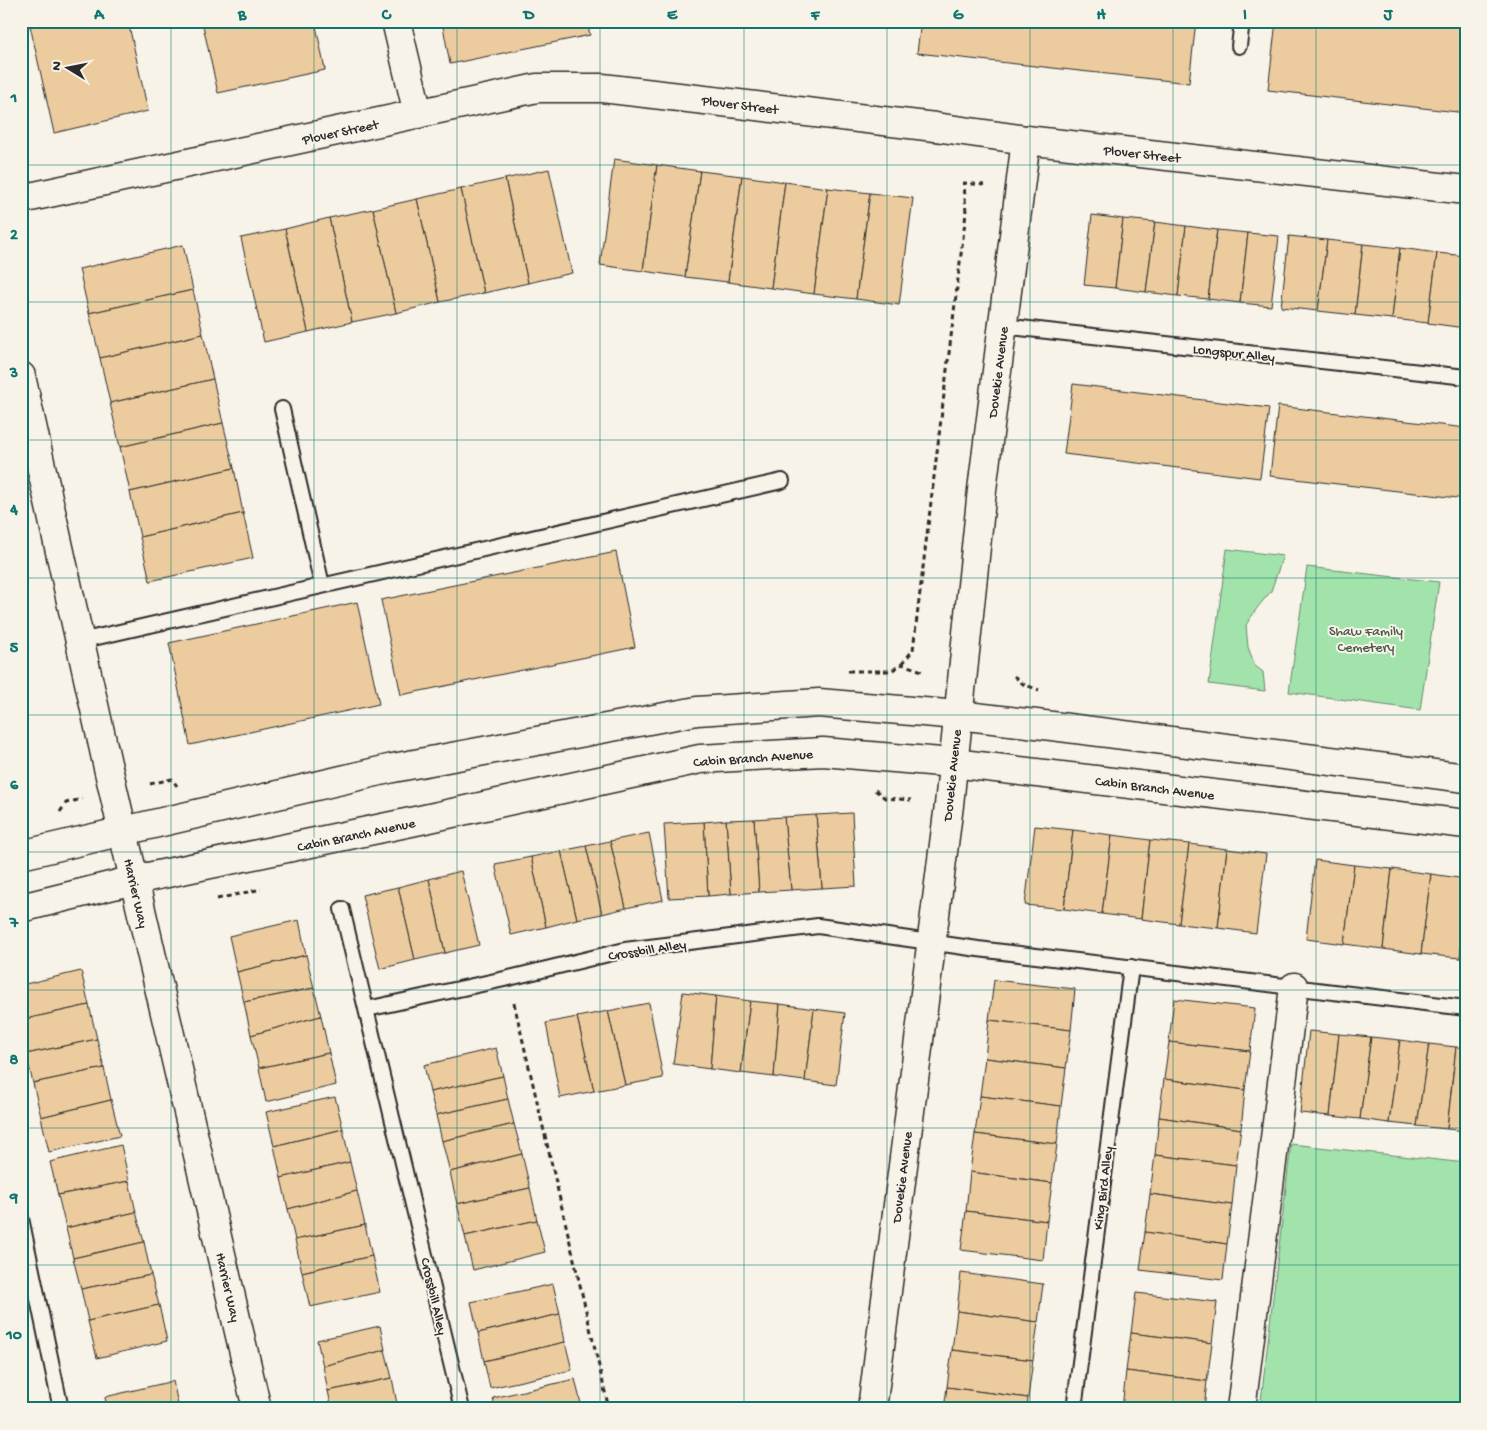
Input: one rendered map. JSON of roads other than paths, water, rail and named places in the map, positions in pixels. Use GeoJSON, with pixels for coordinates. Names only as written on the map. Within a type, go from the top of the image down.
{"type":"FeatureCollection","features":[{"type":"Feature","properties":{"kind":"street"},"geometry":{"type":"LineString","coordinates":[[396,21],[418,114]]}},
{"type":"Feature","properties":{"kind":"street","name":"Plover Street"},"geometry":{"type":"LineString","coordinates":[[21,199],[538,88],[602,88],[935,127],[1026,140],[1466,190]]}},
{"type":"Feature","properties":{"kind":"street","name":"Dovekie Avenue"},"geometry":{"type":"LineString","coordinates":[[872,1409],[953,762],[982,490],[1026,140]]}},
{"type":"Feature","properties":{"kind":"street","name":"Harrier Way"},"geometry":{"type":"LineString","coordinates":[[21,376],[134,880],[257,1409]]}},
{"type":"Feature","properties":{"kind":"street"},"geometry":{"type":"LineString","coordinates":[[21,855],[393,768],[697,711],[819,703],[958,715],[1466,778]]}},
{"type":"Feature","properties":{"kind":"street","name":"Cabin Branch Avenue"},"geometry":{"type":"LineString","coordinates":[[21,908],[134,880],[700,759],[823,752],[953,762],[1466,824]]}},
{"type":"Feature","properties":{"kind":"street"},"geometry":{"type":"LineString","coordinates":[[1240,1409],[1294,987]]}},
{"type":"Feature","properties":{"kind":"lane"},"geometry":{"type":"LineString","coordinates":[[1239,46],[1242,21]]}},
{"type":"Feature","properties":{"kind":"lane","name":"Longspur Alley"},"geometry":{"type":"LineString","coordinates":[[1002,326],[1466,377]]}},
{"type":"Feature","properties":{"kind":"lane"},"geometry":{"type":"LineString","coordinates":[[282,410],[322,586]]}},
{"type":"Feature","properties":{"kind":"lane"},"geometry":{"type":"LineString","coordinates":[[80,641],[782,481]]}},
{"type":"Feature","properties":{"kind":"lane","name":"Crossbill Alley"},"geometry":{"type":"LineString","coordinates":[[342,909],[462,1409]]}},
{"type":"Feature","properties":{"kind":"lane","name":"Crossbill Alley"},"geometry":{"type":"LineString","coordinates":[[367,1009],[625,950],[818,926],[930,943]]}},
{"type":"Feature","properties":{"kind":"lane"},"geometry":{"type":"LineString","coordinates":[[930,943],[1466,1008]]}},
{"type":"Feature","properties":{"kind":"lane","name":"King Bird Alley"},"geometry":{"type":"LineString","coordinates":[[1074,1409],[1131,967]]}},
{"type":"Feature","properties":{"kind":"lane"},"geometry":{"type":"LineString","coordinates":[[21,1218],[61,1409]]}},
{"type":"Feature","properties":{"kind":"park label","name":"Shaw Family Cemetery"},"geometry":{"type":"Point","coordinates":[1366,638]}}]}
